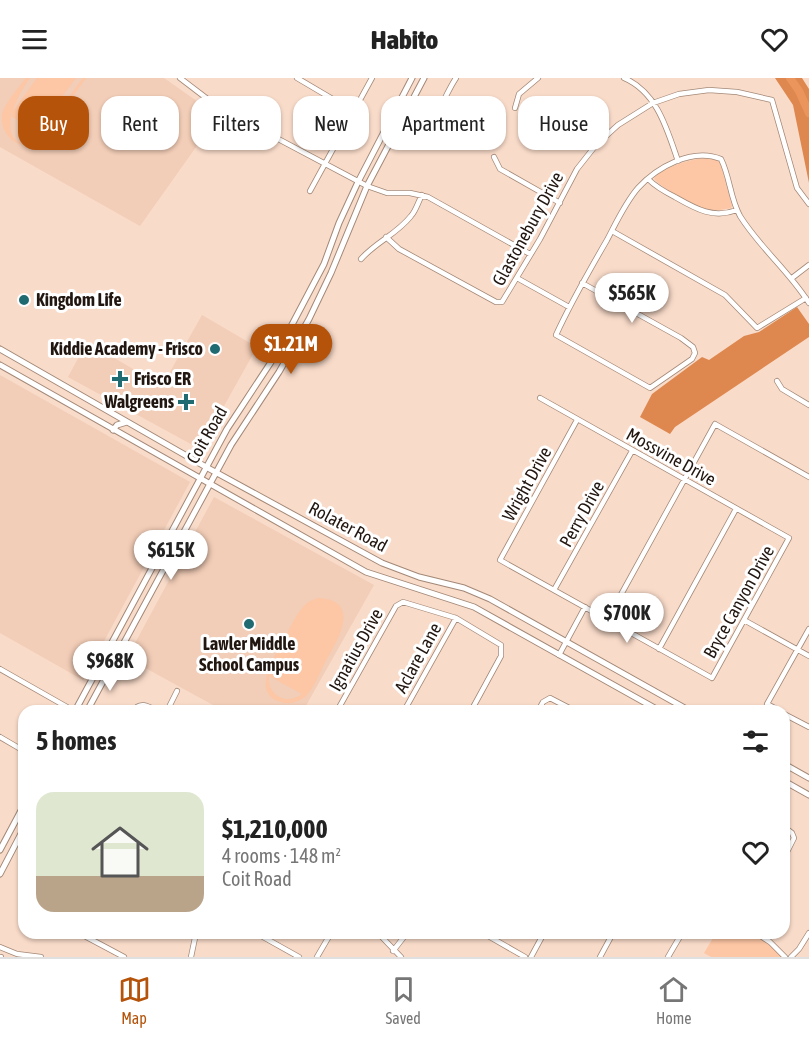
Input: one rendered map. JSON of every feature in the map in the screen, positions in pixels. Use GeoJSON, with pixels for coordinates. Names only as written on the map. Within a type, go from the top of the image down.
{"type":"FeatureCollection","features":[{"type":"Feature","properties":{"kind":"main road","name":"Coit Road"},"geometry":{"type":"LineString","coordinates":[[77,705],[227,429],[277,353],[324,264],[346,206],[412,78]]}},
{"type":"Feature","properties":{"kind":"main road","name":"Coit Road"},"geometry":{"type":"LineString","coordinates":[[90,705],[216,472],[309,319],[367,186],[424,78]]}},
{"type":"Feature","properties":{"kind":"main road"},"geometry":{"type":"LineString","coordinates":[[298,313],[309,319]]}},
{"type":"Feature","properties":{"kind":"main road","name":"Rolater Road"},"geometry":{"type":"LineString","coordinates":[[0,350],[378,561],[419,577],[464,588],[490,599],[679,705]]}},
{"type":"Feature","properties":{"kind":"main road","name":"Rolater Road"},"geometry":{"type":"LineString","coordinates":[[0,365],[372,575],[474,607],[649,705]]}},
{"type":"Feature","properties":{"kind":"main road"},"geometry":{"type":"LineString","coordinates":[[257,384],[267,391]]}},
{"type":"Feature","properties":{"kind":"main road"},"geometry":{"type":"LineString","coordinates":[[68,405],[75,392]]}},
{"type":"Feature","properties":{"kind":"main road"},"geometry":{"type":"LineString","coordinates":[[113,430],[117,425],[128,422]]}},
{"type":"Feature","properties":{"kind":"main road"},"geometry":{"type":"LineString","coordinates":[[298,534],[305,522]]}},
{"type":"Feature","properties":{"kind":"main road"},"geometry":{"type":"LineString","coordinates":[[372,575],[378,561]]}},
{"type":"Feature","properties":{"kind":"main road"},"geometry":{"type":"LineString","coordinates":[[125,618],[135,622]]}},
{"type":"Feature","properties":{"kind":"main road"},"geometry":{"type":"LineString","coordinates":[[790,767],[809,778]]}},
{"type":"Feature","properties":{"kind":"main road"},"geometry":{"type":"LineString","coordinates":[[790,784],[809,795]]}},
{"type":"Feature","properties":{"kind":"main road"},"geometry":{"type":"LineString","coordinates":[[0,850],[18,816]]}},
{"type":"Feature","properties":{"kind":"main road"},"geometry":{"type":"LineString","coordinates":[[13,825],[18,827]]}},
{"type":"Feature","properties":{"kind":"main road"},"geometry":{"type":"LineString","coordinates":[[0,874],[18,839]]}},
{"type":"Feature","properties":{"kind":"street"},"geometry":{"type":"LineString","coordinates":[[180,78],[218,107],[358,182],[378,191],[422,195],[530,254]]}},
{"type":"Feature","properties":{"kind":"street"},"geometry":{"type":"LineString","coordinates":[[297,78],[328,96]]}},
{"type":"Feature","properties":{"kind":"street"},"geometry":{"type":"LineString","coordinates":[[362,96],[372,78]]}},
{"type":"Feature","properties":{"kind":"street"},"geometry":{"type":"LineString","coordinates":[[446,96],[456,78]]}},
{"type":"Feature","properties":{"kind":"street"},"geometry":{"type":"LineString","coordinates":[[515,108],[519,93],[538,78]]}},
{"type":"Feature","properties":{"kind":"street"},"geometry":{"type":"LineString","coordinates":[[624,78],[642,89],[653,103],[663,120],[678,161]]}},
{"type":"Feature","properties":{"kind":"street","name":"Glastonebury Drive"},"geometry":{"type":"LineString","coordinates":[[386,237],[399,249],[500,303],[504,301],[577,170],[596,145],[618,125],[653,103],[679,94],[709,90],[737,92],[772,99],[797,188],[809,204]]}},
{"type":"Feature","properties":{"kind":"street"},"geometry":{"type":"LineString","coordinates":[[310,191],[332,150]]}},
{"type":"Feature","properties":{"kind":"street"},"geometry":{"type":"LineString","coordinates":[[582,283],[681,338],[693,347],[695,353],[692,358],[650,388],[556,335],[582,283],[631,198],[648,179],[662,168],[700,155],[720,158],[727,172],[737,210],[754,238],[792,278],[808,301],[757,328],[725,295],[612,231]]}},
{"type":"Feature","properties":{"kind":"street"},"geometry":{"type":"LineString","coordinates":[[494,157],[501,169],[560,203]]}},
{"type":"Feature","properties":{"kind":"street"},"geometry":{"type":"LineString","coordinates":[[648,179],[659,188],[702,211],[720,214],[737,210]]}},
{"type":"Feature","properties":{"kind":"street"},"geometry":{"type":"LineString","coordinates":[[361,259],[370,248],[396,231],[413,215],[422,195]]}},
{"type":"Feature","properties":{"kind":"street"},"geometry":{"type":"LineString","coordinates":[[792,278],[809,265]]}},
{"type":"Feature","properties":{"kind":"street"},"geometry":{"type":"LineString","coordinates":[[517,278],[569,307]]}},
{"type":"Feature","properties":{"kind":"street"},"geometry":{"type":"LineString","coordinates":[[777,381],[782,389],[809,405]]}},
{"type":"Feature","properties":{"kind":"street","name":"Mossvine Drive"},"geometry":{"type":"LineString","coordinates":[[540,398],[789,538]]}},
{"type":"Feature","properties":{"kind":"street"},"geometry":{"type":"LineString","coordinates":[[606,620],[715,424],[713,416]]}},
{"type":"Feature","properties":{"kind":"street","name":"Wright Drive"},"geometry":{"type":"LineString","coordinates":[[554,590],[500,560],[578,420]]}},
{"type":"Feature","properties":{"kind":"street"},"geometry":{"type":"LineString","coordinates":[[715,424],[809,477]]}},
{"type":"Feature","properties":{"kind":"street","name":"Perry Drive"},"geometry":{"type":"LineString","coordinates":[[554,590],[632,451]]}},
{"type":"Feature","properties":{"kind":"street"},"geometry":{"type":"LineString","coordinates":[[554,590],[659,648],[736,509]]}},
{"type":"Feature","properties":{"kind":"street","name":"Bryce Canyon Drive"},"geometry":{"type":"LineString","coordinates":[[659,648],[712,678],[789,538]]}},
{"type":"Feature","properties":{"kind":"street","name":"Ignatius Drive"},"geometry":{"type":"LineString","coordinates":[[340,705],[399,603],[433,609],[456,618]]}},
{"type":"Feature","properties":{"kind":"street"},"geometry":{"type":"LineString","coordinates":[[558,655],[585,607]]}},
{"type":"Feature","properties":{"kind":"street"},"geometry":{"type":"LineString","coordinates":[[456,618],[498,642],[502,648],[501,656],[474,705]]}},
{"type":"Feature","properties":{"kind":"street","name":"Aclare Lane"},"geometry":{"type":"LineString","coordinates":[[407,705],[456,618]]}},
{"type":"Feature","properties":{"kind":"street"},"geometry":{"type":"LineString","coordinates":[[744,620],[809,656]]}},
{"type":"Feature","properties":{"kind":"street"},"geometry":{"type":"LineString","coordinates":[[769,705],[767,704],[809,629]]}},
{"type":"Feature","properties":{"kind":"street"},"geometry":{"type":"LineString","coordinates":[[0,669],[63,705]]}},
{"type":"Feature","properties":{"kind":"street"},"geometry":{"type":"LineString","coordinates":[[170,705],[177,691]]}},
{"type":"Feature","properties":{"kind":"street"},"geometry":{"type":"LineString","coordinates":[[541,705],[548,699],[554,699],[564,705]]}},
{"type":"Feature","properties":{"kind":"street"},"geometry":{"type":"LineString","coordinates":[[790,717],[809,727]]}},
{"type":"Feature","properties":{"kind":"street"},"geometry":{"type":"LineString","coordinates":[[0,737],[18,748]]}},
{"type":"Feature","properties":{"kind":"street"},"geometry":{"type":"LineString","coordinates":[[790,832],[794,835],[794,842],[790,848]]}},
{"type":"Feature","properties":{"kind":"street"},"geometry":{"type":"LineString","coordinates":[[791,957],[799,950],[809,933]]}},
{"type":"Feature","properties":{"kind":"street"},"geometry":{"type":"LineString","coordinates":[[90,939],[124,957]]}},
{"type":"Feature","properties":{"kind":"street"},"geometry":{"type":"LineString","coordinates":[[191,957],[195,939]]}},
{"type":"Feature","properties":{"kind":"street"},"geometry":{"type":"LineString","coordinates":[[267,939],[299,957]]}},
{"type":"Feature","properties":{"kind":"street"},"geometry":{"type":"LineString","coordinates":[[317,957],[328,939]]}},
{"type":"Feature","properties":{"kind":"street"},"geometry":{"type":"LineString","coordinates":[[383,939],[401,957]]}},
{"type":"Feature","properties":{"kind":"street"},"geometry":{"type":"LineString","coordinates":[[393,951],[402,939]]}},
{"type":"Feature","properties":{"kind":"street"},"geometry":{"type":"LineString","coordinates":[[494,939],[525,957]]}},
{"type":"Feature","properties":{"kind":"street"},"geometry":{"type":"LineString","coordinates":[[531,957],[541,939]]}},
{"type":"Feature","properties":{"kind":"street"},"geometry":{"type":"LineString","coordinates":[[600,957],[610,939]]}},
{"type":"Feature","properties":{"kind":"street"},"geometry":{"type":"LineString","coordinates":[[669,957],[679,939]]}},
{"type":"Feature","properties":{"kind":"street"},"geometry":{"type":"LineString","coordinates":[[765,939],[785,957]]}},
{"type":"Feature","properties":{"kind":"street"},"geometry":{"type":"LineString","coordinates":[[0,947],[17,954],[41,957]]}},
{"type":"Feature","properties":{"kind":"shaded area"},"geometry":{"type":"Polygon","coordinates":[[[0,78],[164,78],[191,97],[191,150],[194,150],[140,226],[0,147],[0,78]]]}},
{"type":"Feature","properties":{"kind":"shaded area"},"geometry":{"type":"Polygon","coordinates":[[[26,78],[30,78],[18,96],[11,119],[12,135],[18,143],[9,137],[2,123],[2,114],[9,100],[26,78]]]}},
{"type":"Feature","properties":{"kind":"shaded area"},"geometry":{"type":"Polygon","coordinates":[[[37,78],[76,78],[63,96],[24,96],[37,78]]]}},
{"type":"Feature","properties":{"kind":"shaded area"},"geometry":{"type":"Polygon","coordinates":[[[83,78],[86,78],[73,96],[70,96],[83,78]]]}},
{"type":"Feature","properties":{"kind":"shaded area"},"geometry":{"type":"Polygon","coordinates":[[[775,78],[802,78],[809,89],[809,183],[793,105],[775,78]]]}},
{"type":"Feature","properties":{"kind":"shaded area"},"geometry":{"type":"Polygon","coordinates":[[[18,104],[18,121],[10,115],[18,104]]]}},
{"type":"Feature","properties":{"kind":"shaded area"},"geometry":{"type":"Polygon","coordinates":[[[713,158],[720,162],[731,208],[709,210],[700,207],[671,192],[654,179],[656,175],[690,160],[713,158]]]}},
{"type":"Feature","properties":{"kind":"shaded area"},"geometry":{"type":"Polygon","coordinates":[[[797,307],[809,324],[809,337],[675,427],[670,434],[640,417],[652,394],[702,357],[709,360],[744,336],[759,332],[797,307]]]}},
{"type":"Feature","properties":{"kind":"shaded area"},"geometry":{"type":"Polygon","coordinates":[[[202,315],[257,347],[200,449],[68,377],[87,342],[162,386],[202,315]]]}},
{"type":"Feature","properties":{"kind":"shaded area"},"geometry":{"type":"Polygon","coordinates":[[[0,375],[190,482],[83,680],[0,633],[0,375]]]}},
{"type":"Feature","properties":{"kind":"shaded area","name":"Lawler Middle School Campus"},"geometry":{"type":"Polygon","coordinates":[[[214,497],[374,585],[306,705],[213,705],[127,658],[214,497]]]}},
{"type":"Feature","properties":{"kind":"shaded area"},"geometry":{"type":"Polygon","coordinates":[[[318,598],[332,601],[340,606],[343,624],[340,634],[306,696],[290,703],[273,699],[267,692],[266,683],[271,663],[297,615],[307,603],[318,598]],[[269,676],[271,689],[279,697],[290,699],[302,694],[269,676]]]}},
{"type":"Feature","properties":{"kind":"shaded area"},"geometry":{"type":"Polygon","coordinates":[[[712,939],[761,939],[782,957],[711,957],[704,953],[712,939]]]}},
{"type":"Feature","properties":{"kind":"waterway"},"geometry":{"type":"LineString","coordinates":[[790,78],[809,113]]}},
{"type":"Feature","properties":{"kind":"place","name":"Kingdom Life"},"geometry":{"type":"Point","coordinates":[24,300]}},
{"type":"Feature","properties":{"kind":"place","name":"Kiddie Academy - Frisco"},"geometry":{"type":"Point","coordinates":[215,349]}},
{"type":"Feature","properties":{"kind":"place","name":"Frisco ER"},"geometry":{"type":"Point","coordinates":[120,379]}},
{"type":"Feature","properties":{"kind":"place","name":"Walgreens"},"geometry":{"type":"Point","coordinates":[186,402]}},
{"type":"Feature","properties":{"kind":"place","name":"Lawler Middle School Campus"},"geometry":{"type":"Point","coordinates":[249,624]}}]}
